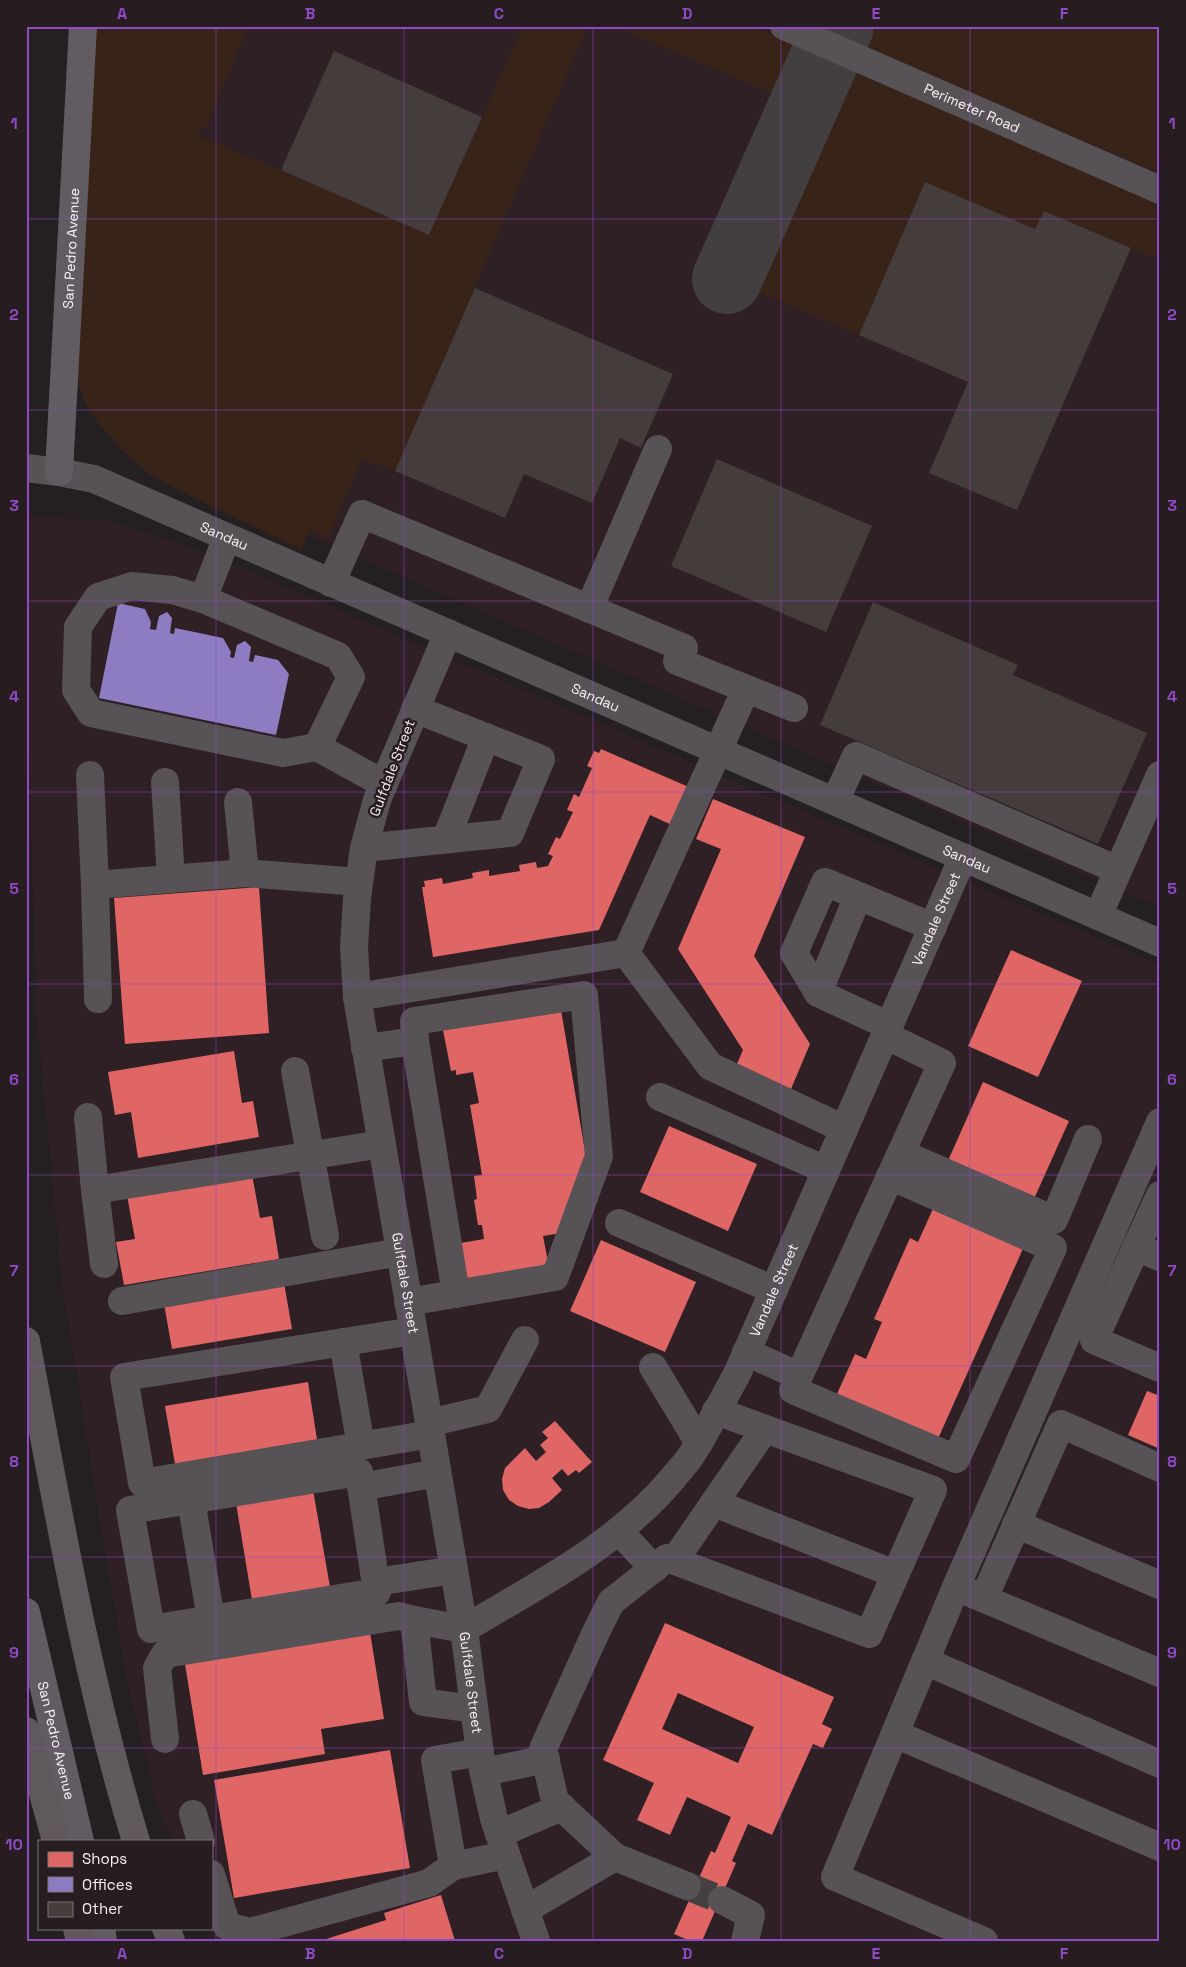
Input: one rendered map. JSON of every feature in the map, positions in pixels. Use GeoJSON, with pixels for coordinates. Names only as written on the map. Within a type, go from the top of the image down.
{"type":"FeatureCollection","features":[{"type":"Feature","properties":{"kind":"highway"},"geometry":{"type":"LineString","coordinates":[[26,1342],[86,1648],[112,1760],[136,1840]]}},
{"type":"Feature","properties":{"kind":"highway"},"geometry":{"type":"LineString","coordinates":[[26,1731],[56,1840]]}},
{"type":"Feature","properties":{"kind":"main road","name":"San Pedro Avenue"},"geometry":{"type":"LineString","coordinates":[[59,472],[83,26]]}},
{"type":"Feature","properties":{"kind":"main road","name":"San Pedro Avenue"},"geometry":{"type":"LineString","coordinates":[[26,1612],[80,1840]]}},
{"type":"Feature","properties":{"kind":"street","name":"Perimeter Road"},"geometry":{"type":"LineString","coordinates":[[784,26],[1160,190]]}},
{"type":"Feature","properties":{"kind":"street"},"geometry":{"type":"LineString","coordinates":[[589,608],[658,449]]}},
{"type":"Feature","properties":{"kind":"street","name":"Sandau"},"geometry":{"type":"LineString","coordinates":[[26,468],[59,472],[94,479],[112,485],[227,538],[1160,943]]}},
{"type":"Feature","properties":{"kind":"street"},"geometry":{"type":"LineString","coordinates":[[331,583],[362,514],[684,648],[677,661],[794,708]]}},
{"type":"Feature","properties":{"kind":"street"},"geometry":{"type":"LineString","coordinates":[[203,599],[227,538]]}},
{"type":"Feature","properties":{"kind":"street"},"geometry":{"type":"LineString","coordinates":[[317,747],[351,676],[338,656],[203,599],[172,590],[132,586],[98,597],[78,627],[76,690],[91,713],[283,754],[317,747],[384,784]]}},
{"type":"Feature","properties":{"kind":"street","name":"Gulfdale Street"},"geometry":{"type":"LineString","coordinates":[[448,633],[377,800],[364,848],[359,882],[354,947],[357,997],[464,1629],[482,1762],[503,1844],[536,1941]]}},
{"type":"Feature","properties":{"kind":"street"},"geometry":{"type":"LineString","coordinates":[[626,953],[746,689]]}},
{"type":"Feature","properties":{"kind":"street"},"geometry":{"type":"LineString","coordinates":[[364,848],[510,833],[540,759],[415,709]]}},
{"type":"Feature","properties":{"kind":"street"},"geometry":{"type":"LineString","coordinates":[[446,839],[486,737]]}},
{"type":"Feature","properties":{"kind":"street"},"geometry":{"type":"LineString","coordinates":[[835,802],[856,756],[1118,870]]}},
{"type":"Feature","properties":{"kind":"street"},"geometry":{"type":"LineString","coordinates":[[90,775],[96,885],[98,999]]}},
{"type":"Feature","properties":{"kind":"street"},"geometry":{"type":"LineString","coordinates":[[1098,916],[1160,776]]}},
{"type":"Feature","properties":{"kind":"street"},"geometry":{"type":"LineString","coordinates":[[165,782],[171,879]]}},
{"type":"Feature","properties":{"kind":"street"},"geometry":{"type":"LineString","coordinates":[[238,802],[245,873]]}},
{"type":"Feature","properties":{"kind":"street","name":"Vandale Street"},"geometry":{"type":"LineString","coordinates":[[464,1629],[595,1550],[619,1531],[663,1490],[692,1455],[746,1352],[963,857]]}},
{"type":"Feature","properties":{"kind":"street"},"geometry":{"type":"LineString","coordinates":[[96,885],[245,873],[359,882]]}},
{"type":"Feature","properties":{"kind":"street"},"geometry":{"type":"LineString","coordinates":[[896,1164],[1053,1248],[956,1459],[792,1390],[942,1063],[818,993],[794,953],[825,882],[933,927]]}},
{"type":"Feature","properties":{"kind":"street"},"geometry":{"type":"LineString","coordinates":[[818,993],[858,896]]}},
{"type":"Feature","properties":{"kind":"street"},"geometry":{"type":"LineString","coordinates":[[357,997],[626,953]]}},
{"type":"Feature","properties":{"kind":"street"},"geometry":{"type":"LineString","coordinates":[[626,953],[710,1066],[844,1129]]}},
{"type":"Feature","properties":{"kind":"street"},"geometry":{"type":"LineString","coordinates":[[408,1302],[456,1294],[555,1277],[599,1156],[584,995],[414,1022],[415,1041],[456,1294]]}},
{"type":"Feature","properties":{"kind":"street"},"geometry":{"type":"LineString","coordinates":[[365,1048],[415,1041]]}},
{"type":"Feature","properties":{"kind":"street"},"geometry":{"type":"LineString","coordinates":[[295,1071],[325,1236]]}},
{"type":"Feature","properties":{"kind":"street"},"geometry":{"type":"LineString","coordinates":[[660,1097],[826,1170]]}},
{"type":"Feature","properties":{"kind":"street"},"geometry":{"type":"LineString","coordinates":[[88,1117],[104,1264]]}},
{"type":"Feature","properties":{"kind":"street"},"geometry":{"type":"LineString","coordinates":[[984,1941],[835,1877],[956,1587],[1160,1122]]}},
{"type":"Feature","properties":{"kind":"street"},"geometry":{"type":"LineString","coordinates":[[896,1164],[1054,1220],[1088,1139]]}},
{"type":"Feature","properties":{"kind":"street"},"geometry":{"type":"LineString","coordinates":[[96,1190],[382,1144]]}},
{"type":"Feature","properties":{"kind":"street"},"geometry":{"type":"LineString","coordinates":[[1160,1195],[1148,1252],[1094,1340],[1160,1368]]}},
{"type":"Feature","properties":{"kind":"street"},"geometry":{"type":"LineString","coordinates":[[619,1224],[774,1290]]}},
{"type":"Feature","properties":{"kind":"street"},"geometry":{"type":"LineString","coordinates":[[122,1301],[400,1252]]}},
{"type":"Feature","properties":{"kind":"street"},"geometry":{"type":"LineString","coordinates":[[414,1331],[124,1377],[142,1483],[361,1446],[430,1429],[488,1408],[525,1340]]}},
{"type":"Feature","properties":{"kind":"street"},"geometry":{"type":"LineString","coordinates":[[343,1342],[361,1446]]}},
{"type":"Feature","properties":{"kind":"street"},"geometry":{"type":"LineString","coordinates":[[746,1352],[799,1376]]}},
{"type":"Feature","properties":{"kind":"street"},"geometry":{"type":"LineString","coordinates":[[653,1367],[699,1443]]}},
{"type":"Feature","properties":{"kind":"street"},"geometry":{"type":"LineString","coordinates":[[619,1531],[664,1565],[869,1634],[933,1490],[716,1411]]}},
{"type":"Feature","properties":{"kind":"street"},"geometry":{"type":"LineString","coordinates":[[984,1598],[1061,1424],[1160,1468]]}},
{"type":"Feature","properties":{"kind":"street"},"geometry":{"type":"LineString","coordinates":[[688,1886],[615,1857],[562,1807],[555,1800],[544,1749],[611,1602],[664,1565],[714,1503],[765,1429]]}},
{"type":"Feature","properties":{"kind":"street"},"geometry":{"type":"LineString","coordinates":[[358,1472],[361,1487],[377,1592],[151,1629],[130,1510],[358,1472]]}},
{"type":"Feature","properties":{"kind":"street"},"geometry":{"type":"LineString","coordinates":[[361,1487],[437,1473]]}},
{"type":"Feature","properties":{"kind":"street"},"geometry":{"type":"LineString","coordinates":[[191,1500],[211,1619]]}},
{"type":"Feature","properties":{"kind":"street"},"geometry":{"type":"LineString","coordinates":[[714,1503],[895,1574]]}},
{"type":"Feature","properties":{"kind":"street"},"geometry":{"type":"LineString","coordinates":[[1016,1524],[1160,1585]]}},
{"type":"Feature","properties":{"kind":"street"},"geometry":{"type":"LineString","coordinates":[[376,1582],[454,1570]]}},
{"type":"Feature","properties":{"kind":"street"},"geometry":{"type":"LineString","coordinates":[[956,1587],[1160,1673]]}},
{"type":"Feature","properties":{"kind":"street"},"geometry":{"type":"LineString","coordinates":[[165,1738],[157,1668],[164,1654],[399,1616],[464,1629]]}},
{"type":"Feature","properties":{"kind":"street"},"geometry":{"type":"LineString","coordinates":[[414,1620],[423,1702],[474,1708]]}},
{"type":"Feature","properties":{"kind":"street"},"geometry":{"type":"LineString","coordinates":[[925,1661],[1160,1764]]}},
{"type":"Feature","properties":{"kind":"street"},"geometry":{"type":"LineString","coordinates":[[895,1734],[1160,1847]]}},
{"type":"Feature","properties":{"kind":"street"},"geometry":{"type":"LineString","coordinates":[[452,1866],[435,1760],[482,1762],[546,1759]]}},
{"type":"Feature","properties":{"kind":"street"},"geometry":{"type":"LineString","coordinates":[[212,1877],[227,1926],[250,1932],[429,1884],[452,1866],[503,1844],[562,1807]]}},
{"type":"Feature","properties":{"kind":"street"},"geometry":{"type":"LineString","coordinates":[[193,1814],[201,1840]]}},
{"type":"Feature","properties":{"kind":"street"},"geometry":{"type":"LineString","coordinates":[[525,1910],[615,1857]]}},
{"type":"Feature","properties":{"kind":"street"},"geometry":{"type":"LineString","coordinates":[[722,1900],[751,1915],[745,1941]]}},
{"type":"Feature","properties":{"kind":"shaded area"},"geometry":{"type":"Polygon","coordinates":[[[89,26],[249,26],[206,126],[198,130],[201,137],[429,235],[523,26],[588,26],[395,471],[362,459],[328,538],[309,531],[302,550],[204,503],[142,469],[97,422],[85,403],[78,382],[74,352],[89,26]]]}},
{"type":"Feature","properties":{"kind":"shaded area"},"geometry":{"type":"Polygon","coordinates":[[[145,26],[1160,26],[1160,908],[184,481],[145,26]]]}},
{"type":"Feature","properties":{"kind":"shaded area"},"geometry":{"type":"Polygon","coordinates":[[[614,26],[751,26],[803,49],[783,98],[614,26]]]}},
{"type":"Feature","properties":{"kind":"shaded area"},"geometry":{"type":"Polygon","coordinates":[[[860,26],[1160,26],[1160,173],[863,48],[856,42],[856,34],[860,26]]]}},
{"type":"Feature","properties":{"kind":"shaded area"},"geometry":{"type":"Polygon","coordinates":[[[849,74],[857,74],[883,84],[1160,204],[1160,260],[1044,211],[1035,229],[925,182],[859,335],[746,287],[835,82],[849,74]]]}},
{"type":"Feature","properties":{"kind":"shaded area"},"geometry":{"type":"Polygon","coordinates":[[[26,517],[105,520],[212,555],[1160,965],[1160,1941],[215,1941],[210,1930],[212,1930],[212,1840],[172,1840],[155,1798],[123,1662],[63,1291],[36,1008],[26,640],[26,517]]]}},
{"type":"Feature","properties":{"kind":"building: Shops"},"geometry":{"type":"Polygon","coordinates":[[[601,749],[691,788],[674,826],[650,815],[599,930],[433,957],[422,887],[425,887],[424,881],[442,878],[443,884],[473,878],[472,873],[489,870],[489,876],[520,871],[519,865],[536,862],[537,868],[548,866],[553,856],[548,854],[556,837],[560,839],[573,812],[567,810],[574,794],[579,797],[592,768],[587,766],[594,751],[599,753],[601,749]]]}},
{"type":"Feature","properties":{"kind":"building: Shops"},"geometry":{"type":"Polygon","coordinates":[[[713,799],[805,837],[754,956],[810,1044],[791,1089],[736,1066],[743,1050],[678,949],[721,849],[696,839],[713,799]]]}},
{"type":"Feature","properties":{"kind":"building: Shops"},"geometry":{"type":"Polygon","coordinates":[[[259,887],[269,1033],[125,1044],[114,898],[259,887]]]}},
{"type":"Feature","properties":{"kind":"building: Shops"},"geometry":{"type":"Polygon","coordinates":[[[1011,950],[1082,981],[1038,1077],[968,1046],[1011,950]]]}},
{"type":"Feature","properties":{"kind":"building: Shops"},"geometry":{"type":"Polygon","coordinates":[[[561,1010],[586,1157],[561,1233],[543,1236],[550,1272],[468,1285],[461,1243],[484,1239],[482,1225],[478,1225],[474,1200],[477,1199],[474,1176],[482,1175],[470,1105],[479,1103],[473,1072],[456,1075],[456,1070],[451,1071],[443,1030],[561,1010]]]}},
{"type":"Feature","properties":{"kind":"building: Shops"},"geometry":{"type":"Polygon","coordinates":[[[234,1051],[242,1103],[253,1101],[259,1137],[138,1158],[131,1112],[115,1115],[108,1072],[234,1051]]]}},
{"type":"Feature","properties":{"kind":"building: Shops"},"geometry":{"type":"Polygon","coordinates":[[[983,1082],[1069,1121],[1033,1201],[947,1163],[983,1082]]]}},
{"type":"Feature","properties":{"kind":"building: Shops"},"geometry":{"type":"Polygon","coordinates":[[[669,1126],[757,1164],[728,1231],[640,1192],[669,1126]]]}},
{"type":"Feature","properties":{"kind":"building: Shops"},"geometry":{"type":"Polygon","coordinates":[[[251,1169],[260,1218],[272,1216],[279,1259],[124,1285],[116,1242],[135,1239],[126,1190],[251,1169]]]}},
{"type":"Feature","properties":{"kind":"building: Shops"},"geometry":{"type":"Polygon","coordinates":[[[936,1202],[1026,1242],[937,1441],[836,1396],[855,1354],[866,1359],[882,1322],[874,1319],[910,1238],[918,1242],[936,1202]]]}},
{"type":"Feature","properties":{"kind":"building: Shops"},"geometry":{"type":"Polygon","coordinates":[[[601,1240],[696,1282],[665,1352],[570,1311],[601,1240]]]}},
{"type":"Feature","properties":{"kind":"building: Shops"},"geometry":{"type":"Polygon","coordinates":[[[283,1277],[292,1329],[172,1349],[163,1298],[283,1277]]]}},
{"type":"Feature","properties":{"kind":"building: Shops"},"geometry":{"type":"Polygon","coordinates":[[[308,1382],[318,1446],[176,1470],[165,1406],[308,1382]]]}},
{"type":"Feature","properties":{"kind":"building: Shops"},"geometry":{"type":"Polygon","coordinates":[[[1147,1391],[1160,1396],[1160,1449],[1128,1435],[1147,1391]]]}},
{"type":"Feature","properties":{"kind":"building: Shops"},"geometry":{"type":"Polygon","coordinates":[[[555,1421],[592,1462],[579,1473],[576,1470],[568,1476],[562,1469],[552,1478],[562,1490],[539,1508],[529,1509],[518,1506],[509,1500],[503,1490],[502,1479],[505,1468],[525,1448],[536,1461],[546,1452],[540,1445],[548,1438],[542,1432],[555,1421]]]}},
{"type":"Feature","properties":{"kind":"building: Shops"},"geometry":{"type":"Polygon","coordinates":[[[313,1490],[330,1587],[252,1600],[236,1503],[313,1490]]]}},
{"type":"Feature","properties":{"kind":"building: Shops"},"geometry":{"type":"Polygon","coordinates":[[[665,1623],[834,1697],[822,1724],[832,1729],[823,1748],[813,1744],[772,1835],[748,1824],[732,1861],[736,1863],[702,1941],[690,1941],[674,1934],[711,1851],[715,1853],[731,1817],[687,1797],[670,1835],[637,1820],[654,1783],[603,1760],[665,1623]],[[678,1693],[662,1729],[738,1763],[754,1727],[678,1693]]]}},
{"type":"Feature","properties":{"kind":"building: Shops"},"geometry":{"type":"Polygon","coordinates":[[[369,1626],[384,1719],[321,1729],[325,1754],[203,1775],[184,1658],[369,1626]]]}},
{"type":"Feature","properties":{"kind":"building: Shops"},"geometry":{"type":"Polygon","coordinates":[[[390,1750],[410,1868],[234,1898],[214,1780],[390,1750]]]}},
{"type":"Feature","properties":{"kind":"building: Shops"},"geometry":{"type":"Polygon","coordinates":[[[441,1895],[455,1941],[320,1941],[386,1920],[384,1913],[441,1895]]]}},
{"type":"Feature","properties":{"kind":"building: Offices"},"geometry":{"type":"Polygon","coordinates":[[[118,603],[145,609],[151,622],[150,629],[156,630],[159,616],[167,612],[172,618],[170,633],[174,634],[175,628],[223,638],[231,652],[230,657],[234,658],[237,645],[245,641],[251,647],[249,661],[253,662],[255,655],[278,660],[289,674],[276,735],[99,698],[118,603]]]}},
{"type":"Feature","properties":{"kind":"building: Other"},"geometry":{"type":"Polygon","coordinates":[[[334,51],[482,117],[429,235],[281,170],[334,51]]]}},
{"type":"Feature","properties":{"kind":"building: Other"},"geometry":{"type":"Polygon","coordinates":[[[925,182],[1035,229],[1044,211],[1131,248],[1017,510],[929,473],[968,382],[859,335],[925,182]]]}},
{"type":"Feature","properties":{"kind":"building: Other"},"geometry":{"type":"Polygon","coordinates":[[[475,288],[673,374],[641,448],[620,438],[592,503],[524,474],[505,518],[395,471],[475,288]]]}},
{"type":"Feature","properties":{"kind":"building: Other"},"geometry":{"type":"Polygon","coordinates":[[[717,459],[872,526],[826,632],[671,566],[717,459]]]}},
{"type":"Feature","properties":{"kind":"building: Other"},"geometry":{"type":"Polygon","coordinates":[[[873,602],[1018,665],[1013,675],[1147,733],[1098,844],[820,725],[873,602]]]}},
{"type":"Feature","properties":{"kind":"taxiway"},"geometry":{"type":"LineString","coordinates":[[727,279],[839,26]]}},
{"type":"Feature","properties":{"kind":"tunnel"},"geometry":{"type":"LineString","coordinates":[[687,1886],[722,1900]]}}]}
